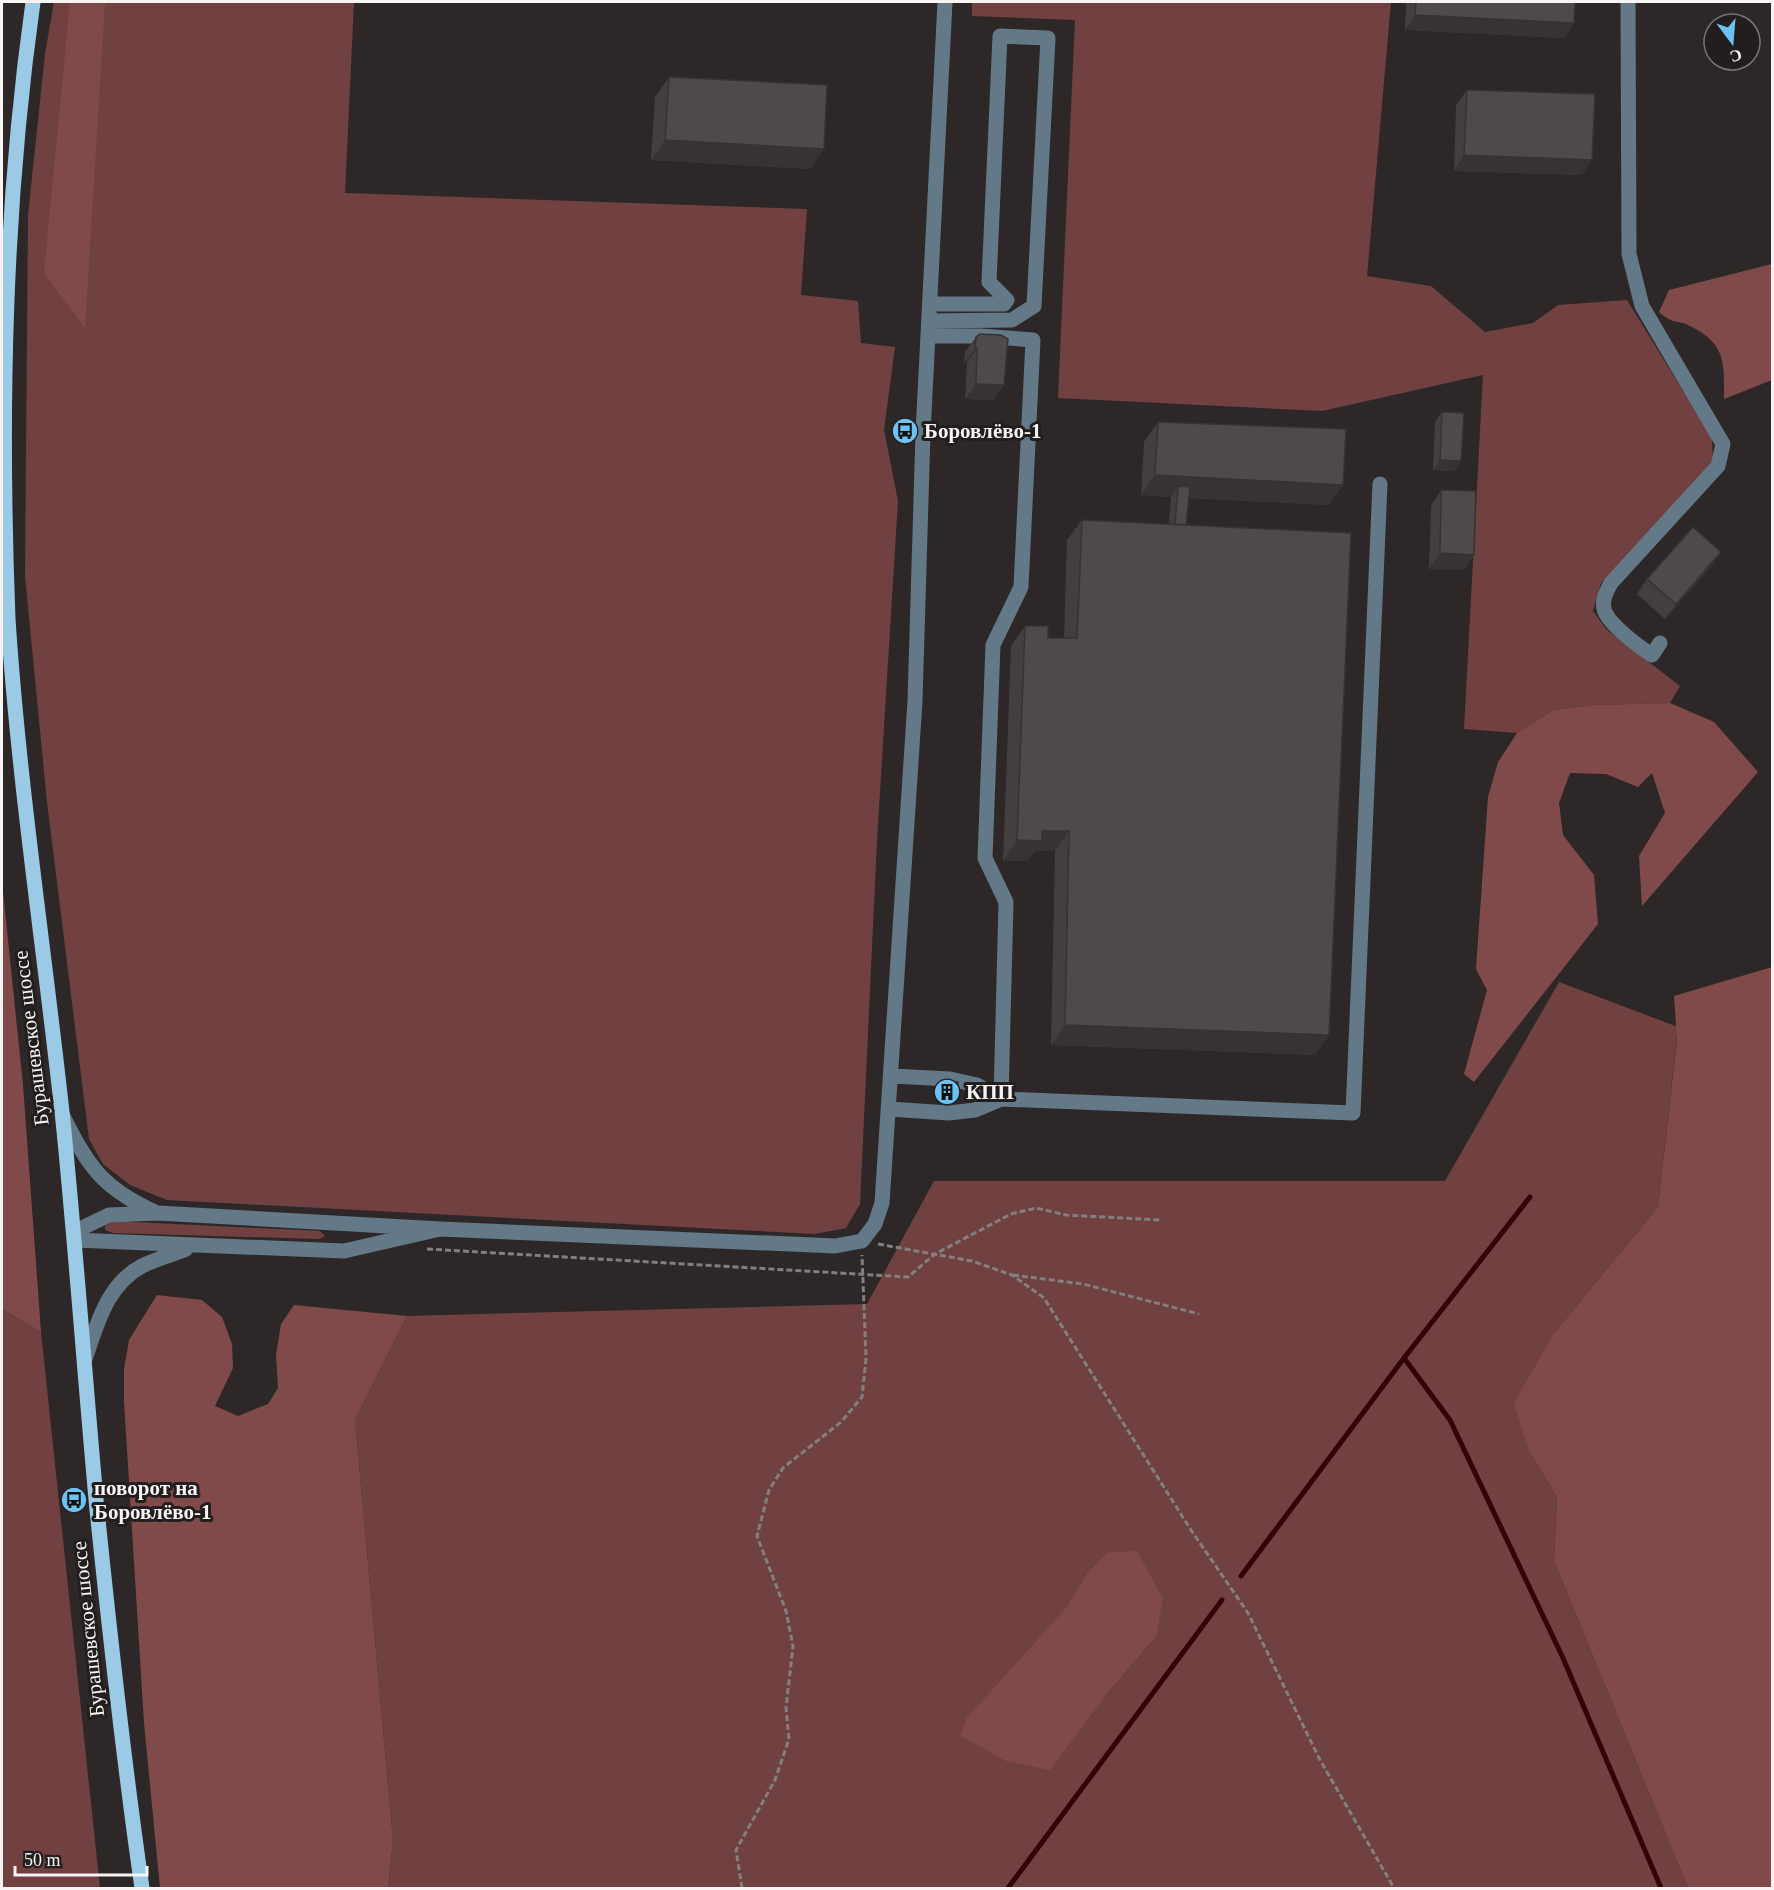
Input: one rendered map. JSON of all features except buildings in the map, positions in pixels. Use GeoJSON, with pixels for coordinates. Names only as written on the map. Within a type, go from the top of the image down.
{"type":"FeatureCollection","features":[{"type":"Feature","properties":{"kind":"main road","name":"Бурашевское шоссе"},"geometry":{"type":"LineString","coordinates":[[33,2],[18,109],[8,209],[2,397],[4,536],[15,711],[62,1114],[121,1737],[142,1888]]}},
{"type":"Feature","properties":{"kind":"street"},"geometry":{"type":"LineString","coordinates":[[440,1229],[344,1251],[192,1247],[75,1240],[82,1228],[109,1215],[158,1213],[440,1229],[835,1246],[862,1241],[875,1224],[882,1203],[892,1076],[915,701],[923,433],[945,2]]}},
{"type":"Feature","properties":{"kind":"street"},"geometry":{"type":"LineString","coordinates":[[1628,2],[1629,254],[1642,306],[1723,444],[1718,466],[1611,583],[1604,596],[1605,613],[1638,646],[1652,655],[1660,643]]}},
{"type":"Feature","properties":{"kind":"street"},"geometry":{"type":"LineString","coordinates":[[1004,304],[1007,300],[989,282],[1000,36],[1048,38],[1034,306]]}},
{"type":"Feature","properties":{"kind":"street"},"geometry":{"type":"LineString","coordinates":[[930,304],[1034,306]]}},
{"type":"Feature","properties":{"kind":"street"},"geometry":{"type":"LineString","coordinates":[[929,328],[1012,320],[1034,306]]}},
{"type":"Feature","properties":{"kind":"street"},"geometry":{"type":"LineString","coordinates":[[929,328],[981,336],[1033,340],[1021,587],[993,645],[985,858],[1006,902],[1001,1099]]}},
{"type":"Feature","properties":{"kind":"street"},"geometry":{"type":"LineString","coordinates":[[889,1109],[957,1112],[975,1110],[1001,1099],[1353,1113],[1380,484]]}},
{"type":"Feature","properties":{"kind":"street"},"geometry":{"type":"LineString","coordinates":[[892,1076],[950,1079],[977,1084],[1001,1099]]}},
{"type":"Feature","properties":{"kind":"street"},"geometry":{"type":"LineString","coordinates":[[62,1114],[84,1159],[95,1172],[120,1194],[158,1213]]}},
{"type":"Feature","properties":{"kind":"street"},"geometry":{"type":"LineString","coordinates":[[85,1359],[99,1321],[118,1285],[141,1267],[192,1247]]}},
{"type":"Feature","properties":{"kind":"path"},"geometry":{"type":"LineString","coordinates":[[742,1888],[736,1850],[775,1780],[789,1739],[786,1708],[793,1646],[786,1611],[757,1536],[769,1490],[783,1468],[841,1422],[862,1397],[866,1359],[862,1241],[972,1261],[1012,1275],[1083,1284],[1199,1314]]}},
{"type":"Feature","properties":{"kind":"path"},"geometry":{"type":"LineString","coordinates":[[1012,1275],[1044,1298],[1191,1530],[1248,1613],[1320,1760],[1394,1888]]}},
{"type":"Feature","properties":{"kind":"shaded area"},"geometry":{"type":"Polygon","coordinates":[[[54,2],[354,2],[345,193],[807,209],[801,295],[858,301],[861,343],[895,347],[884,430],[898,501],[877,840],[860,1204],[846,1228],[815,1234],[167,1200],[130,1185],[103,1164],[89,1139],[47,802],[25,576],[28,215],[45,54],[54,2]]]}},
{"type":"Feature","properties":{"kind":"shaded area"},"geometry":{"type":"Polygon","coordinates":[[[70,2],[105,2],[85,328],[44,273],[70,2]]]}},
{"type":"Feature","properties":{"kind":"shaded area"},"geometry":{"type":"Polygon","coordinates":[[[972,2],[1391,2],[1367,276],[1431,286],[1485,332],[1533,323],[1558,305],[1627,300],[1712,438],[1713,463],[1601,583],[1593,611],[1606,629],[1680,686],[1670,703],[1594,705],[1553,710],[1517,733],[1464,729],[1483,375],[1322,411],[1058,398],[1075,20],[972,16],[972,2]]]}},
{"type":"Feature","properties":{"kind":"shaded area"},"geometry":{"type":"Polygon","coordinates":[[[1772,264],[1772,380],[1724,399],[1723,366],[1718,349],[1703,334],[1659,312],[1669,290],[1772,264]]]}},
{"type":"Feature","properties":{"kind":"shaded area"},"geometry":{"type":"Polygon","coordinates":[[[1670,703],[1714,722],[1758,772],[1642,906],[1639,856],[1665,813],[1652,773],[1638,787],[1606,774],[1570,773],[1559,803],[1563,835],[1594,875],[1598,924],[1474,1082],[1464,1074],[1487,990],[1476,969],[1488,797],[1498,762],[1517,733],[1553,710],[1594,705],[1670,703]]]}},
{"type":"Feature","properties":{"kind":"shaded area"},"geometry":{"type":"Polygon","coordinates":[[[2,882],[23,1085],[41,1332],[2,1309],[2,882]]]}},
{"type":"Feature","properties":{"kind":"shaded area"},"geometry":{"type":"Polygon","coordinates":[[[1772,967],[1772,1888],[1688,1888],[1554,1561],[1557,1497],[1529,1451],[1514,1403],[1555,1332],[1658,1207],[1677,1039],[1674,996],[1772,967]]]}},
{"type":"Feature","properties":{"kind":"shaded area"},"geometry":{"type":"Polygon","coordinates":[[[1559,982],[1678,1027],[1658,1207],[1555,1332],[1529,1451],[1557,1497],[1554,1561],[1688,1888],[388,1888],[393,1840],[355,1420],[407,1316],[867,1304],[934,1181],[1445,1181],[1559,982]],[[1106,1553],[1087,1573],[1065,1609],[1106,1695],[1156,1637],[1106,1553]]]}},
{"type":"Feature","properties":{"kind":"shaded area"},"geometry":{"type":"Polygon","coordinates":[[[113,1221],[320,1231],[325,1236],[319,1239],[113,1233],[105,1230],[105,1226],[113,1221]]]}},
{"type":"Feature","properties":{"kind":"shaded area"},"geometry":{"type":"Polygon","coordinates":[[[157,1295],[202,1300],[222,1317],[232,1344],[233,1368],[215,1406],[238,1416],[268,1404],[278,1388],[276,1355],[281,1324],[294,1305],[407,1316],[355,1420],[393,1840],[388,1888],[160,1888],[144,1723],[124,1401],[124,1369],[129,1340],[157,1295]]]}},
{"type":"Feature","properties":{"kind":"shaded area"},"geometry":{"type":"Polygon","coordinates":[[[2,1309],[41,1332],[100,1888],[2,1888],[2,1309]]]}},
{"type":"Feature","properties":{"kind":"shaded area"},"geometry":{"type":"Polygon","coordinates":[[[1137,1551],[1163,1599],[1156,1637],[1106,1695],[1050,1770],[1006,1761],[961,1736],[966,1719],[1065,1609],[1087,1573],[1106,1553],[1137,1551]]]}},
{"type":"Feature","properties":{"kind":"waterway"},"geometry":{"type":"LineString","coordinates":[[1241,1576],[1404,1358],[1530,1197]]}},
{"type":"Feature","properties":{"kind":"waterway"},"geometry":{"type":"LineString","coordinates":[[1404,1358],[1450,1420],[1563,1658],[1661,1888]]}},
{"type":"Feature","properties":{"kind":"waterway"},"geometry":{"type":"LineString","coordinates":[[1008,1888],[1222,1600]]}},
{"type":"Feature","properties":{"kind":"place","name":"Боровлёво-1"},"geometry":{"type":"Point","coordinates":[905,431]}},
{"type":"Feature","properties":{"kind":"place","name":"КПП"},"geometry":{"type":"Point","coordinates":[947,1092]}},
{"type":"Feature","properties":{"kind":"place","name":"поворот на Боровлёво-1"},"geometry":{"type":"Point","coordinates":[74,1500]}}]}
